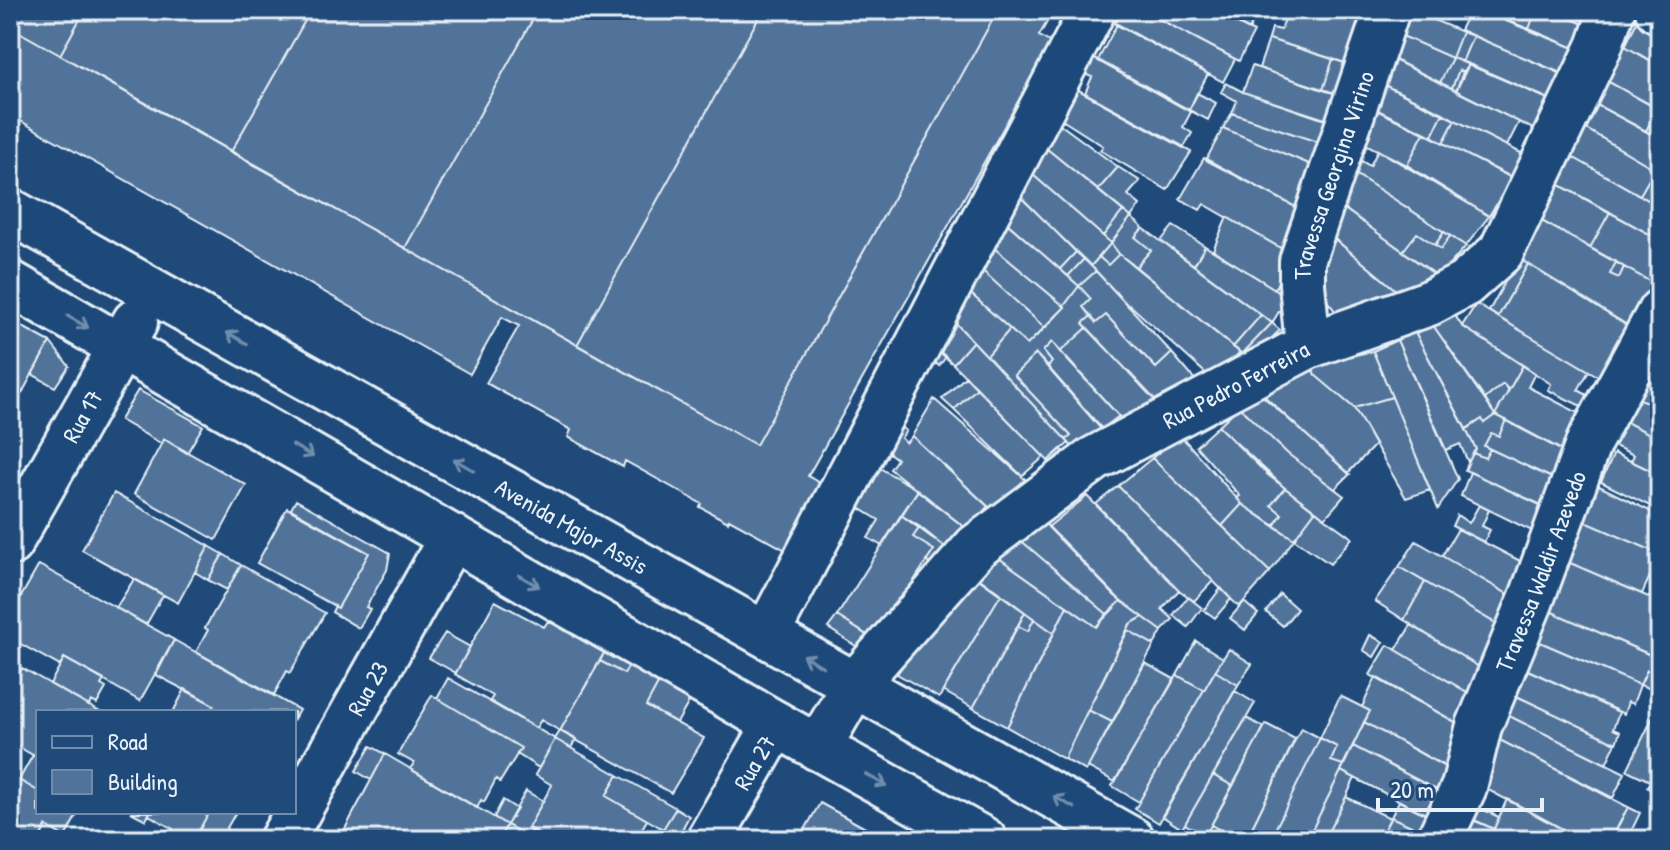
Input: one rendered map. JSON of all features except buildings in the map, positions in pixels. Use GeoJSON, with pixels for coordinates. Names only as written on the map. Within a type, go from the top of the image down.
{"type":"FeatureCollection","features":[{"type":"Feature","properties":{"kind":"street"},"geometry":{"type":"LineString","coordinates":[[767,634],[1093,10]]}},
{"type":"Feature","properties":{"kind":"street","name":"Travessa Georgina Virino"},"geometry":{"type":"LineString","coordinates":[[1308,346],[1302,261],[1387,10]]}},
{"type":"Feature","properties":{"kind":"street","name":"Rua Pedro Ferreira"},"geometry":{"type":"LineString","coordinates":[[818,748],[855,684],[976,547],[1094,459],[1308,346],[1429,303],[1465,284],[1501,252],[1599,47],[1612,10]]}},
{"type":"Feature","properties":{"kind":"street","name":"Avenida Major Assis"},"geometry":{"type":"LineString","coordinates":[[10,211],[1132,840]]}},
{"type":"Feature","properties":{"kind":"street"},"geometry":{"type":"LineString","coordinates":[[10,283],[776,724],[984,840]]}},
{"type":"Feature","properties":{"kind":"street","name":"Rua 17"},"geometry":{"type":"LineString","coordinates":[[10,543],[152,290]]}},
{"type":"Feature","properties":{"kind":"street","name":"Travessa Waldir Azevedo"},"geometry":{"type":"LineString","coordinates":[[1439,840],[1464,787],[1479,726],[1531,600],[1589,442],[1660,312]]}},
{"type":"Feature","properties":{"kind":"street","name":"Rua 23"},"geometry":{"type":"LineString","coordinates":[[282,840],[452,537]]}},
{"type":"Feature","properties":{"kind":"street","name":"Rua 27"},"geometry":{"type":"LineString","coordinates":[[709,840],[776,724]]}}]}
